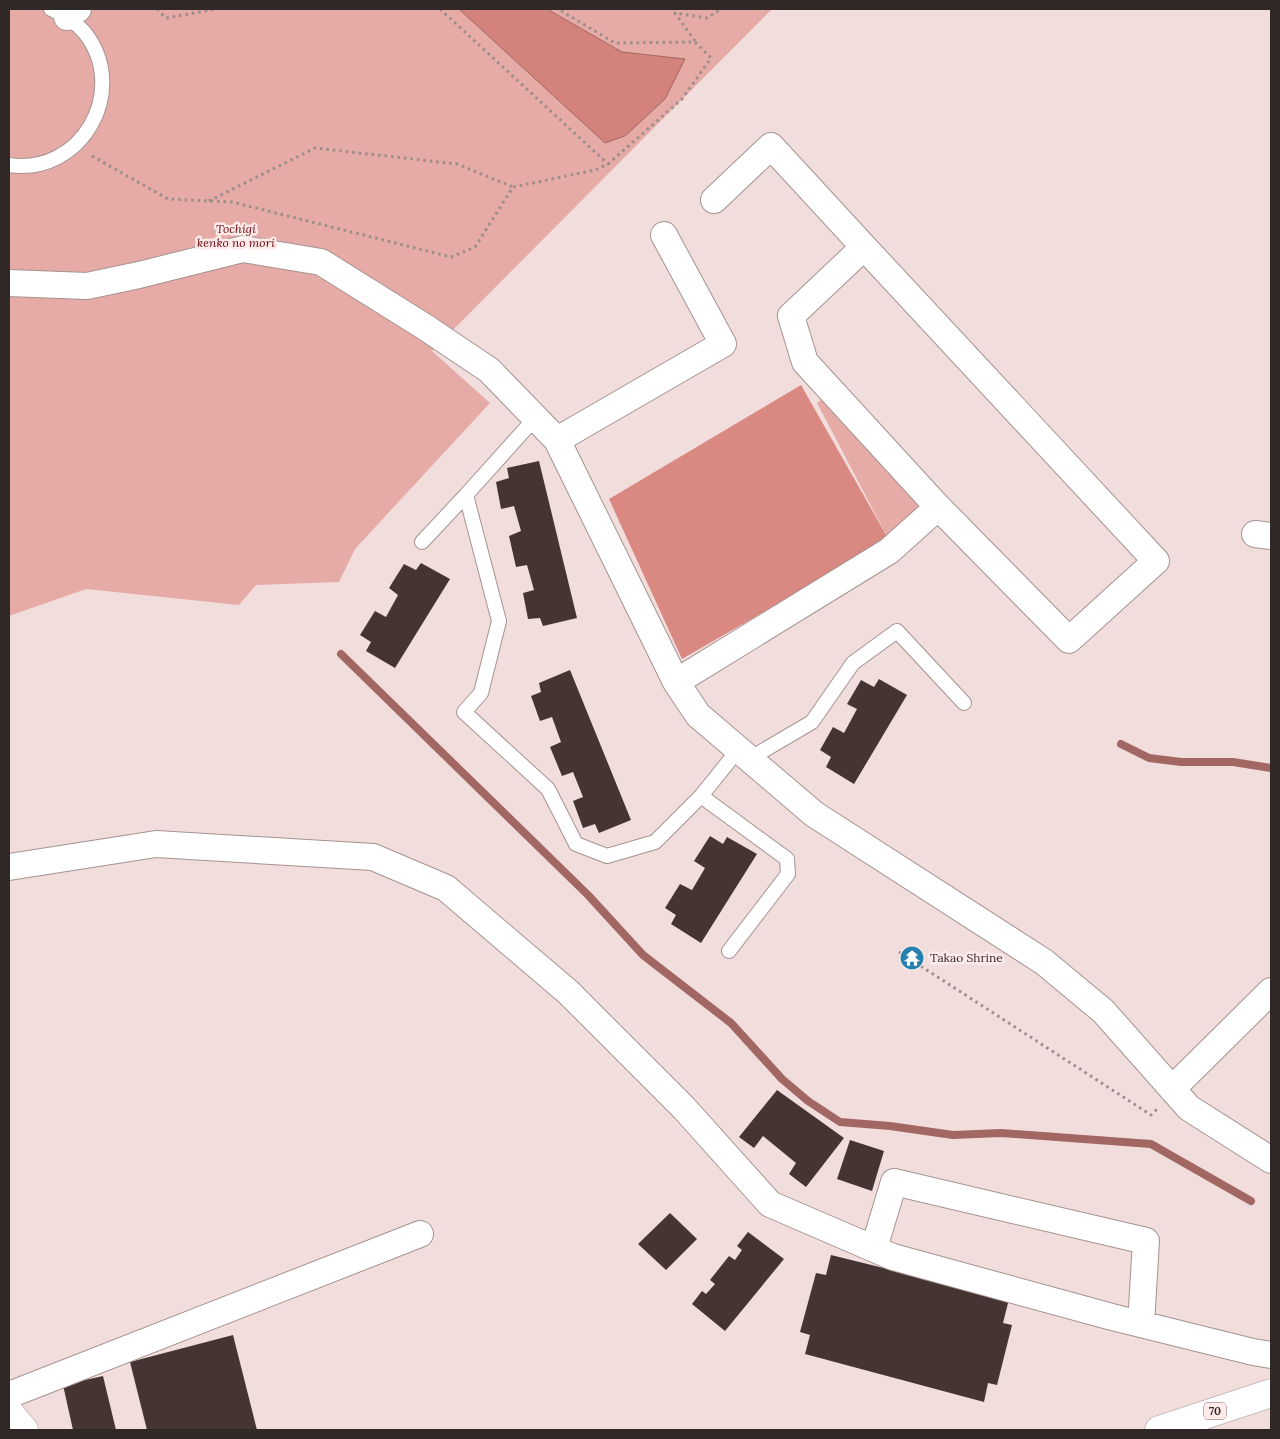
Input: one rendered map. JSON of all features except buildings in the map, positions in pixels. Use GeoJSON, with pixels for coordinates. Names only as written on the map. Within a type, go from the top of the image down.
{"type":"FeatureCollection","features":[{"type":"Feature","properties":{"kind":"main road","name":"70"},"geometry":{"type":"LineString","coordinates":[[1159,1430],[1271,1393]]}},
{"type":"Feature","properties":{"kind":"main road"},"geometry":{"type":"LineString","coordinates":[[9,1412],[24,1430]]}},
{"type":"Feature","properties":{"kind":"street"},"geometry":{"type":"LineString","coordinates":[[714,200],[772,146],[1156,561],[1069,640],[938,507],[805,362],[791,316],[864,247]]}},
{"type":"Feature","properties":{"kind":"street"},"geometry":{"type":"LineString","coordinates":[[557,440],[723,344],[664,235]]}},
{"type":"Feature","properties":{"kind":"street"},"geometry":{"type":"LineString","coordinates":[[9,283],[87,286],[139,275],[243,248],[321,262],[425,326],[489,370],[557,440],[676,682],[698,715],[814,814],[1044,962],[1103,1010],[1189,1108],[1271,1160]]}},
{"type":"Feature","properties":{"kind":"street"},"geometry":{"type":"LineString","coordinates":[[676,682],[888,551],[938,507]]}},
{"type":"Feature","properties":{"kind":"street"},"geometry":{"type":"LineString","coordinates":[[9,868],[156,844],[373,856],[446,888],[568,992],[684,1108],[770,1204],[894,1257],[1141,1324],[1271,1355]]}},
{"type":"Feature","properties":{"kind":"street"},"geometry":{"type":"LineString","coordinates":[[1172,1089],[1271,991]]}},
{"type":"Feature","properties":{"kind":"street"},"geometry":{"type":"LineString","coordinates":[[874,1248],[894,1182],[1146,1241],[1141,1324]]}},
{"type":"Feature","properties":{"kind":"street"},"geometry":{"type":"LineString","coordinates":[[9,1395],[420,1234]]}},
{"type":"Feature","properties":{"kind":"lane"},"geometry":{"type":"LineString","coordinates":[[9,165],[32,165],[48,162],[61,156],[85,135],[94,121],[100,104],[101,68],[84,32],[65,11]]}},
{"type":"Feature","properties":{"kind":"lane"},"geometry":{"type":"LineString","coordinates":[[422,542],[536,417]]}},
{"type":"Feature","properties":{"kind":"lane"},"geometry":{"type":"LineString","coordinates":[[466,495],[500,621],[481,693],[464,712],[548,790],[576,844],[607,856],[655,842],[744,754],[812,722],[853,662],[897,631],[964,703]]}},
{"type":"Feature","properties":{"kind":"lane"},"geometry":{"type":"LineString","coordinates":[[701,796],[787,859],[788,874],[729,951]]}},
{"type":"Feature","properties":{"kind":"path"},"geometry":{"type":"LineString","coordinates":[[157,9],[166,18],[216,9]]}},
{"type":"Feature","properties":{"kind":"path"},"geometry":{"type":"LineString","coordinates":[[440,9],[608,164]]}},
{"type":"Feature","properties":{"kind":"path"},"geometry":{"type":"LineString","coordinates":[[558,9],[615,43],[695,42]]}},
{"type":"Feature","properties":{"kind":"path"},"geometry":{"type":"LineString","coordinates":[[208,201],[314,148],[457,164],[513,187],[595,170],[608,164],[682,98],[711,58],[695,42],[675,13],[707,18],[721,9]]}},
{"type":"Feature","properties":{"kind":"path"},"geometry":{"type":"LineString","coordinates":[[74,146],[168,199],[232,202],[452,257],[475,247],[513,187]]}},
{"type":"Feature","properties":{"kind":"path"},"geometry":{"type":"LineString","coordinates":[[899,952],[1151,1115],[1172,1089]]}},
{"type":"Feature","properties":{"kind":"green space","name":"Tochigi kenko no mori"},"geometry":{"type":"Polygon","coordinates":[[[9,9],[772,9],[432,351],[490,403],[355,549],[339,582],[256,585],[239,605],[86,589],[9,616],[9,9]]]}},
{"type":"Feature","properties":{"kind":"green space"},"geometry":{"type":"Polygon","coordinates":[[[822,399],[920,497],[919,516],[889,540],[817,403],[822,399]]]}},
{"type":"Feature","properties":{"kind":"shaded area"},"geometry":{"type":"Polygon","coordinates":[[[459,9],[547,9],[622,52],[685,59],[665,99],[625,136],[605,143],[459,9]]]}},
{"type":"Feature","properties":{"kind":"shaded area"},"geometry":{"type":"Polygon","coordinates":[[[801,385],[889,540],[682,659],[609,499],[801,385]]]}},
{"type":"Feature","properties":{"kind":"waterway"},"geometry":{"type":"LineString","coordinates":[[341,654],[588,895],[643,955],[731,1023],[782,1079],[808,1101],[840,1122],[890,1126],[953,1135],[1001,1133],[1151,1144],[1251,1201]]}},
{"type":"Feature","properties":{"kind":"waterway"},"geometry":{"type":"LineString","coordinates":[[1121,744],[1149,758],[1181,762],[1233,762],[1271,768]]}},
{"type":"Feature","properties":{"kind":"place","name":"Takao Shrine"},"geometry":{"type":"Point","coordinates":[912,958]}}]}
